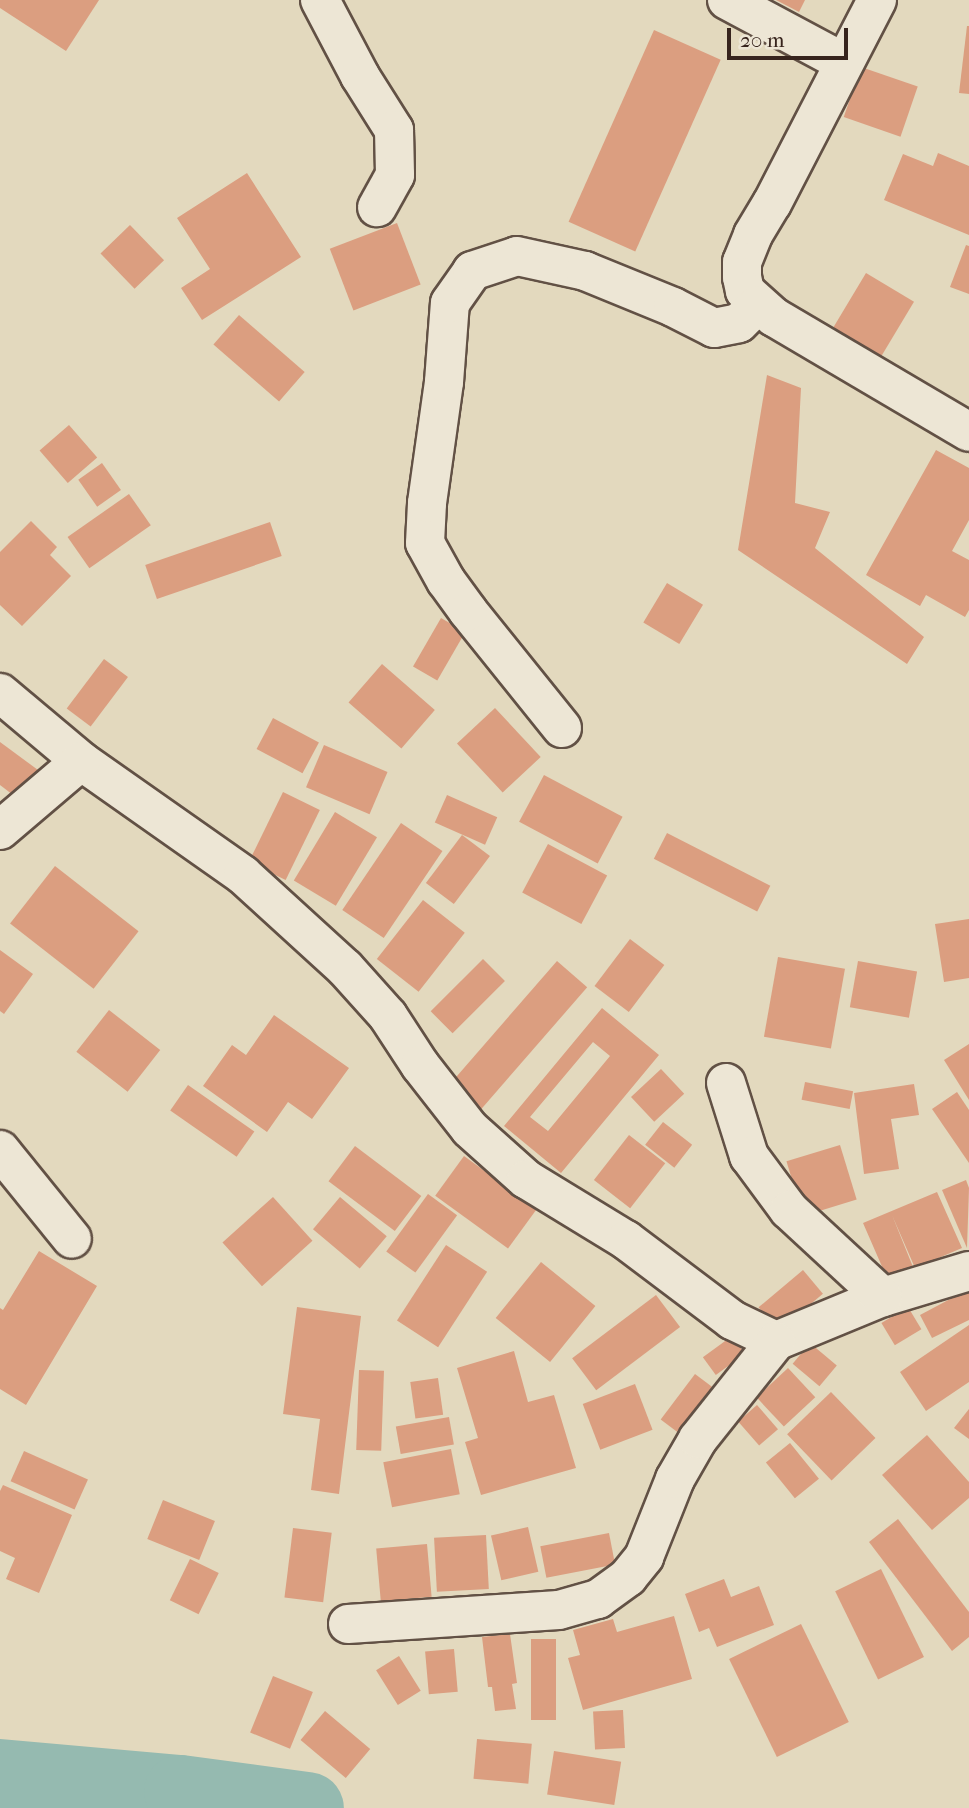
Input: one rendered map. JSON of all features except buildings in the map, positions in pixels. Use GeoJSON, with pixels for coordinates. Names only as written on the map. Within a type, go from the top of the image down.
{"type":"FeatureCollection","features":[{"type":"Feature","properties":{"kind":"street"},"geometry":{"type":"LineString","coordinates":[[320,0],[360,76],[394,130],[395,175],[377,207]]}},
{"type":"Feature","properties":{"kind":"street"},"geometry":{"type":"LineString","coordinates":[[727,0],[843,62]]}},
{"type":"Feature","properties":{"kind":"street"},"geometry":{"type":"LineString","coordinates":[[877,0],[772,203],[752,235],[742,262],[745,291],[758,305],[969,432]]}},
{"type":"Feature","properties":{"kind":"street"},"geometry":{"type":"LineString","coordinates":[[562,728],[468,611],[446,581],[425,543],[427,503],[444,382],[450,303],[472,271],[517,256],[585,271],[673,307],[714,328],[739,323],[758,305]]}},
{"type":"Feature","properties":{"kind":"street"},"geometry":{"type":"LineString","coordinates":[[0,693],[81,761],[243,875],[345,968],[388,1016],[420,1065],[470,1129],[526,1179],[626,1240],[732,1321],[776,1341]]}},
{"type":"Feature","properties":{"kind":"street"},"geometry":{"type":"LineString","coordinates":[[0,830],[81,761]]}},
{"type":"Feature","properties":{"kind":"street"},"geometry":{"type":"LineString","coordinates":[[726,1083],[749,1156],[789,1210],[883,1297]]}},
{"type":"Feature","properties":{"kind":"street"},"geometry":{"type":"LineString","coordinates":[[0,1150],[72,1238]]}},
{"type":"Feature","properties":{"kind":"street"},"geometry":{"type":"LineString","coordinates":[[348,1624],[559,1610],[598,1600],[628,1577],[644,1557],[675,1479],[698,1439],[776,1341],[883,1297],[969,1271]]}},
{"type":"Feature","properties":{"kind":"waterway"},"geometry":{"type":"LineString","coordinates":[[0,1775],[180,1791],[308,1808]]}}]}
